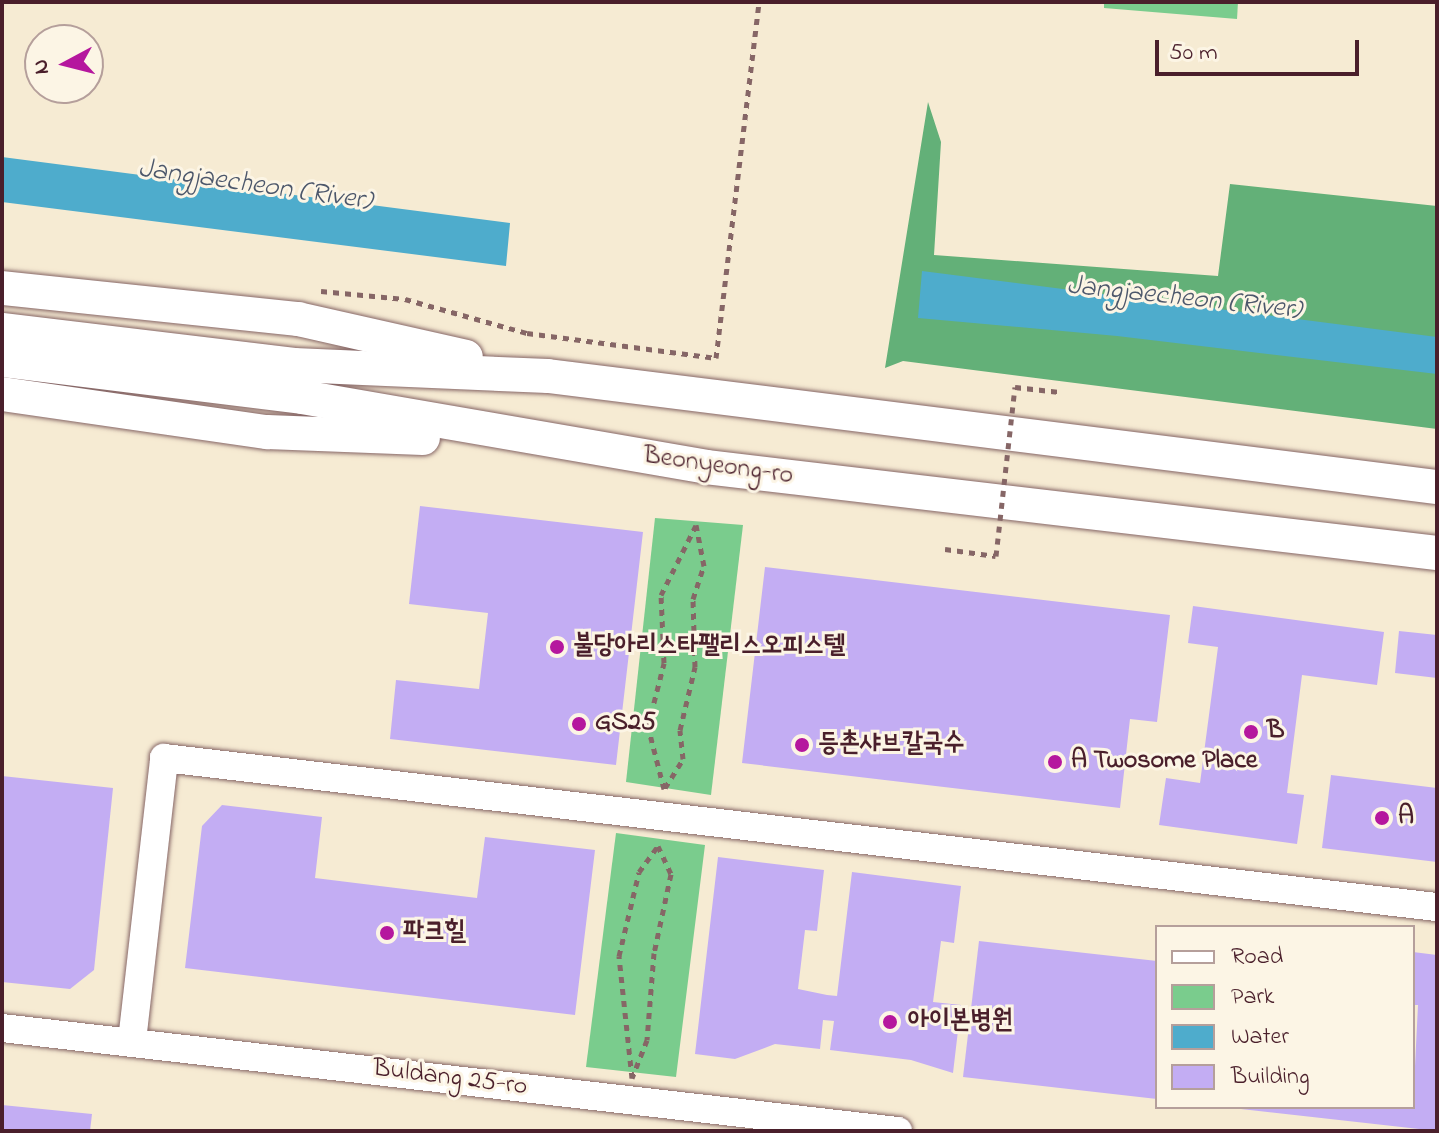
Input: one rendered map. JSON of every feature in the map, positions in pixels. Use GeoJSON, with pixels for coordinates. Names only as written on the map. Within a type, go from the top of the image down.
{"type":"FeatureCollection","features":[{"type":"Feature","properties":{"kind":"main road"},"geometry":{"type":"LineString","coordinates":[[2,288],[298,319],[548,376]]}},
{"type":"Feature","properties":{"kind":"main road"},"geometry":{"type":"LineString","coordinates":[[2,330],[294,365],[548,376],[1437,487]]}},
{"type":"Feature","properties":{"kind":"main road","name":"Beonyeong-ro"},"geometry":{"type":"LineString","coordinates":[[2,360],[302,397],[538,442],[706,467],[1437,553]]}},
{"type":"Feature","properties":{"kind":"main road"},"geometry":{"type":"LineString","coordinates":[[2,394],[267,432],[538,442]]}},
{"type":"Feature","properties":{"kind":"street"},"geometry":{"type":"LineString","coordinates":[[132,1041],[164,758],[1437,907]]}},
{"type":"Feature","properties":{"kind":"street","name":"Buldang 25-ro"},"geometry":{"type":"LineString","coordinates":[[2,1028],[898,1131]]}},
{"type":"Feature","properties":{"kind":"path"},"geometry":{"type":"LineString","coordinates":[[312,290],[405,299],[527,333],[716,358],[759,2]]}},
{"type":"Feature","properties":{"kind":"path"},"geometry":{"type":"LineString","coordinates":[[945,549],[996,556],[1015,387],[1060,392]]}},
{"type":"Feature","properties":{"kind":"path"},"geometry":{"type":"LineString","coordinates":[[696,525],[704,566],[693,599],[695,667],[680,730],[683,759],[664,789],[648,726],[664,663],[661,595],[696,525]]}},
{"type":"Feature","properties":{"kind":"path"},"geometry":{"type":"LineString","coordinates":[[658,846],[671,874],[654,953],[647,1040],[632,1078],[619,956],[639,872],[658,846]]}},
{"type":"Feature","properties":{"kind":"green space"},"geometry":{"type":"Polygon","coordinates":[[[1104,2],[1238,2],[1237,19],[1104,8],[1104,2]]]}},
{"type":"Feature","properties":{"kind":"green space"},"geometry":{"type":"Polygon","coordinates":[[[928,102],[941,142],[934,255],[1218,276],[1230,184],[1437,206],[1437,429],[903,361],[885,368],[928,102]]]}},
{"type":"Feature","properties":{"kind":"green space"},"geometry":{"type":"Polygon","coordinates":[[[655,518],[743,525],[711,795],[626,782],[655,518]]]}},
{"type":"Feature","properties":{"kind":"green space"},"geometry":{"type":"Polygon","coordinates":[[[616,833],[705,845],[676,1077],[586,1067],[616,833]]]}},
{"type":"Feature","properties":{"kind":"water"},"geometry":{"type":"Polygon","coordinates":[[[2,157],[510,223],[506,266],[2,202],[2,157]]]}},
{"type":"Feature","properties":{"kind":"water"},"geometry":{"type":"Polygon","coordinates":[[[922,271],[1437,337],[1437,374],[1117,336],[918,318],[922,271]]]}},
{"type":"Feature","properties":{"kind":"building","name":"불당아리스타팰리스오피스텔"},"geometry":{"type":"Polygon","coordinates":[[[420,506],[643,532],[616,765],[390,739],[396,680],[479,689],[488,613],[409,604],[420,506]]]}},
{"type":"Feature","properties":{"kind":"building"},"geometry":{"type":"Polygon","coordinates":[[[765,567],[1170,615],[1157,722],[1130,719],[1120,808],[742,763],[765,567]]]}},
{"type":"Feature","properties":{"kind":"building","name":"B"},"geometry":{"type":"Polygon","coordinates":[[[1193,606],[1384,632],[1377,685],[1302,675],[1287,793],[1304,795],[1297,844],[1159,825],[1166,778],[1200,783],[1218,647],[1188,643],[1193,606]]]}},
{"type":"Feature","properties":{"kind":"building"},"geometry":{"type":"Polygon","coordinates":[[[1399,631],[1437,635],[1437,678],[1395,673],[1399,631]]]}},
{"type":"Feature","properties":{"kind":"building","name":"A"},"geometry":{"type":"Polygon","coordinates":[[[1331,775],[1437,788],[1437,862],[1322,848],[1331,775]]]}},
{"type":"Feature","properties":{"kind":"building"},"geometry":{"type":"Polygon","coordinates":[[[2,776],[113,788],[94,970],[70,989],[2,982],[2,776]]]}},
{"type":"Feature","properties":{"kind":"building","name":"파크힐"},"geometry":{"type":"Polygon","coordinates":[[[222,805],[322,817],[315,878],[477,898],[485,837],[595,850],[575,1015],[185,968],[202,826],[222,805]]]}},
{"type":"Feature","properties":{"kind":"building"},"geometry":{"type":"Polygon","coordinates":[[[718,857],[824,870],[817,931],[805,930],[798,989],[827,995],[837,996],[852,872],[961,886],[954,943],[941,941],[933,1002],[961,1005],[953,1073],[911,1060],[830,1050],[834,1021],[823,1020],[820,1049],[775,1044],[735,1059],[695,1054],[718,857]]]}},
{"type":"Feature","properties":{"kind":"building"},"geometry":{"type":"Polygon","coordinates":[[[979,941],[1155,961],[1155,1099],[963,1077],[979,941]]]}},
{"type":"Feature","properties":{"kind":"building"},"geometry":{"type":"Polygon","coordinates":[[[1415,952],[1437,955],[1437,1131],[1241,1109],[1415,1109],[1418,1005],[1415,1005],[1415,952]]]}},
{"type":"Feature","properties":{"kind":"building"},"geometry":{"type":"Polygon","coordinates":[[[2,1105],[92,1114],[90,1131],[2,1131],[2,1105]]]}},
{"type":"Feature","properties":{"kind":"place","name":"불당아리스타팰리스오피스텔"},"geometry":{"type":"Point","coordinates":[557,647]}},
{"type":"Feature","properties":{"kind":"place","name":"GS25"},"geometry":{"type":"Point","coordinates":[579,724]}},
{"type":"Feature","properties":{"kind":"place","name":"B"},"geometry":{"type":"Point","coordinates":[1251,732]}},
{"type":"Feature","properties":{"kind":"place","name":"등촌샤브칼국수"},"geometry":{"type":"Point","coordinates":[802,745]}},
{"type":"Feature","properties":{"kind":"place","name":"A Twosome Place"},"geometry":{"type":"Point","coordinates":[1055,762]}},
{"type":"Feature","properties":{"kind":"place","name":"A"},"geometry":{"type":"Point","coordinates":[1382,818]}},
{"type":"Feature","properties":{"kind":"place","name":"파크힐"},"geometry":{"type":"Point","coordinates":[387,933]}},
{"type":"Feature","properties":{"kind":"place","name":"아이본병원"},"geometry":{"type":"Point","coordinates":[890,1022]}},
{"type":"Feature","properties":{"kind":"water label","name":"Jangjaecheon (River)"},"geometry":{"type":"Point","coordinates":[255,186]}},
{"type":"Feature","properties":{"kind":"water label","name":"Jangjaecheon (River)"},"geometry":{"type":"Point","coordinates":[1184,299]}}]}
